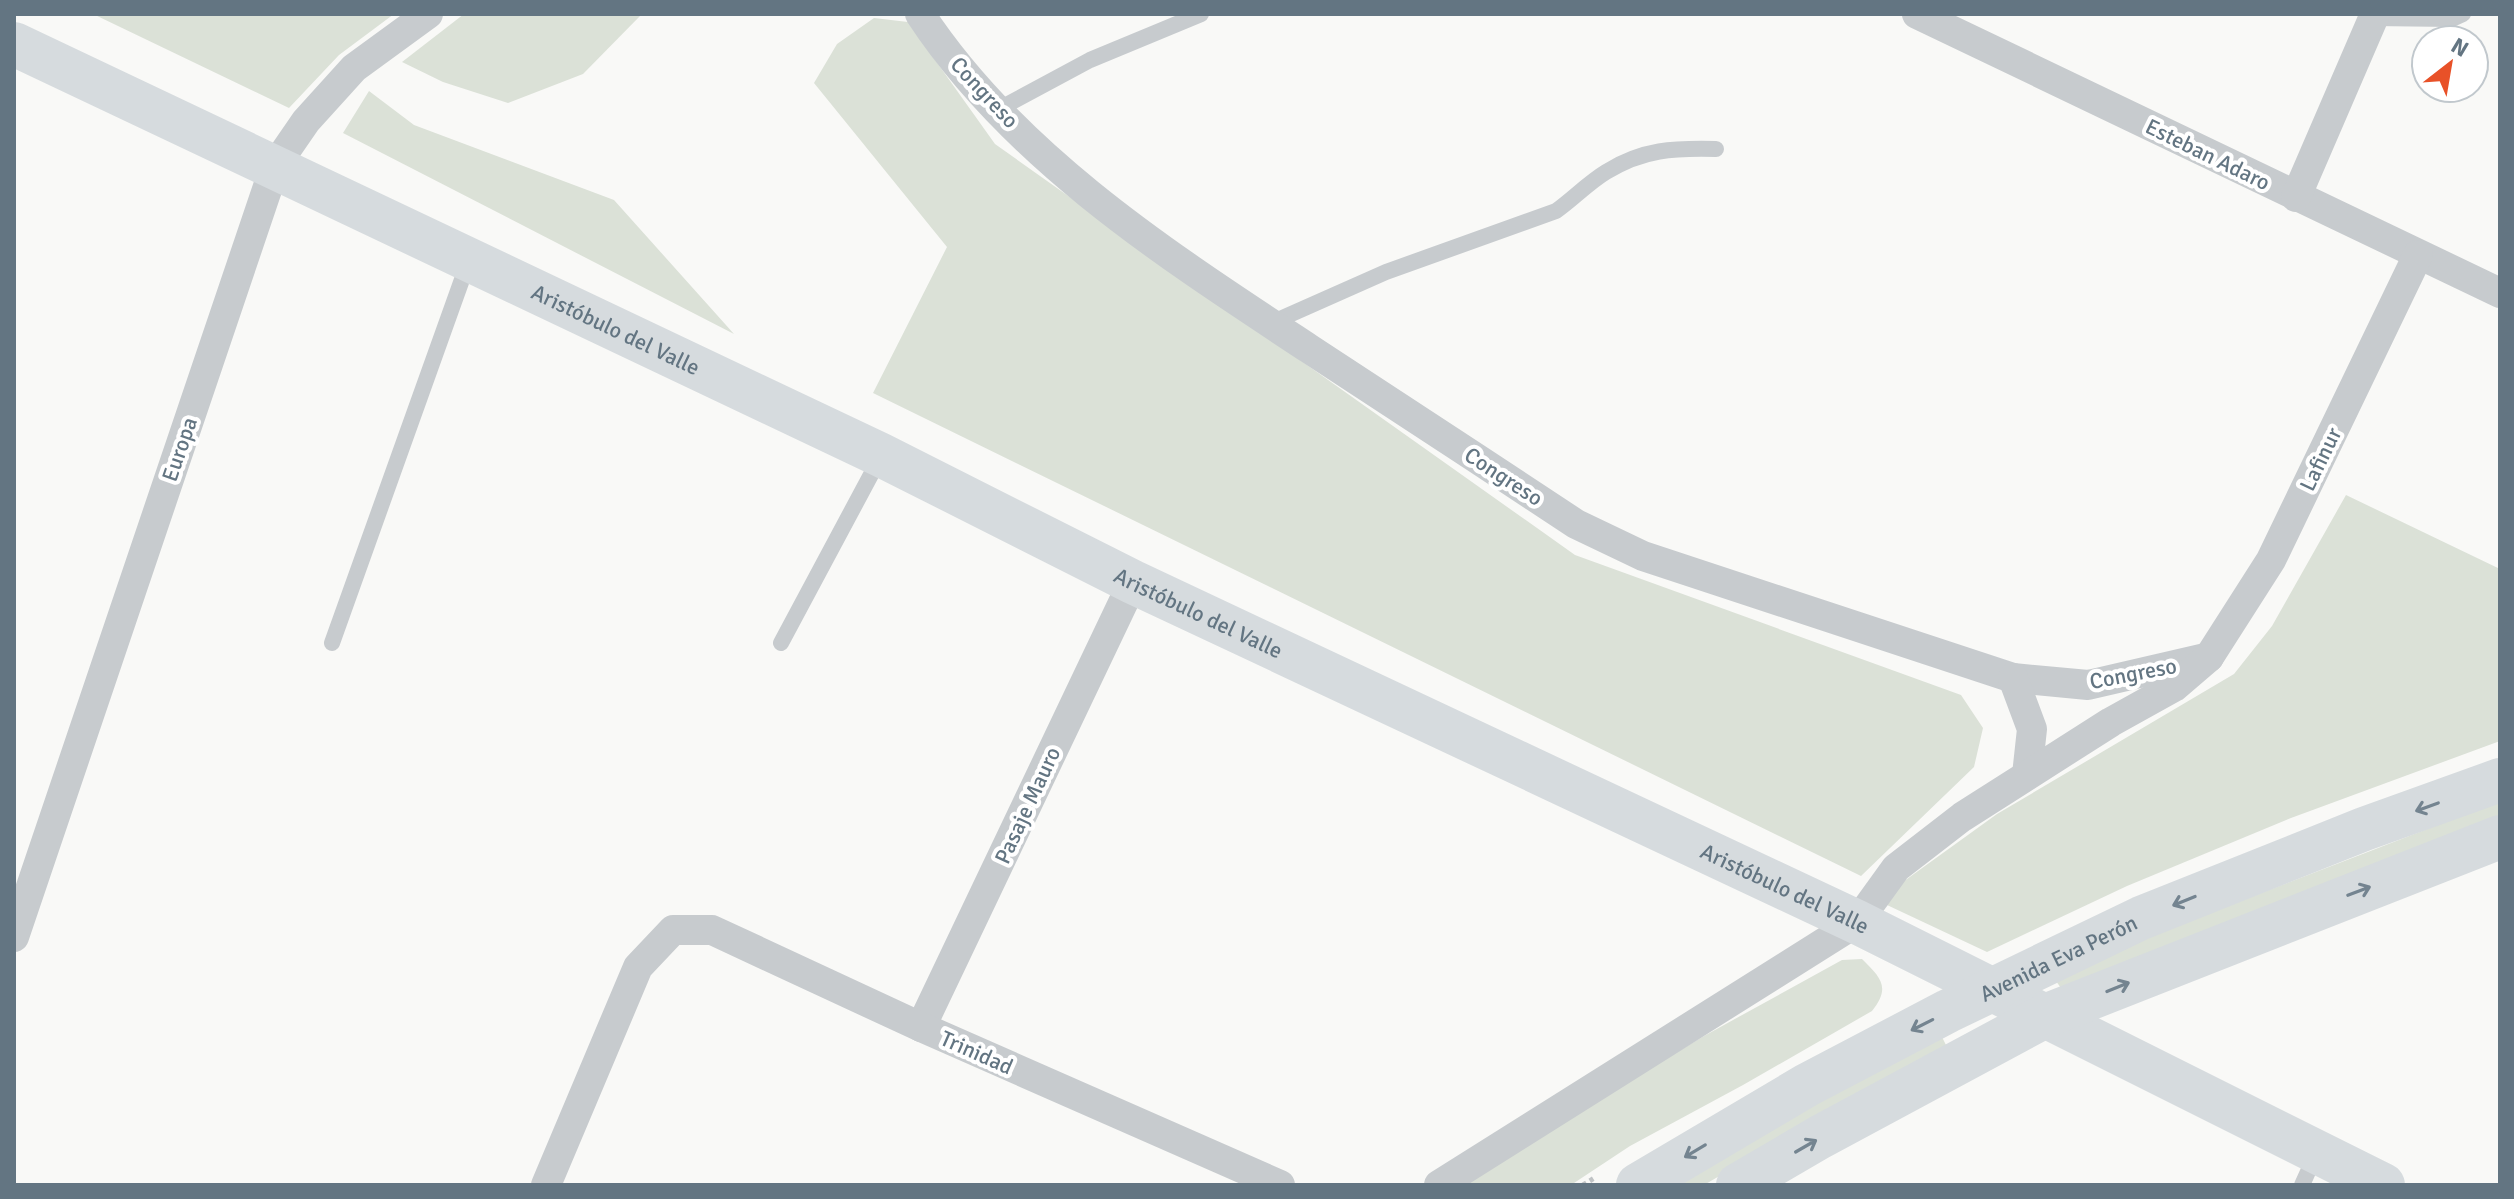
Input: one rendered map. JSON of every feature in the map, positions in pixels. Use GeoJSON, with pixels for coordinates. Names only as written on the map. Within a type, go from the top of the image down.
{"type":"FeatureCollection","features":[{"type":"Feature","properties":{"kind":"main road","name":"Aristóbulo del Valle"},"geometry":{"type":"LineString","coordinates":[[14,44],[881,455],[1133,582],[1857,922],[2045,1016],[2309,1169],[2383,1185]]}},
{"type":"Feature","properties":{"kind":"main road","name":"Avenida Eva Perón"},"geometry":{"type":"LineString","coordinates":[[1638,1185],[1807,1085],[2141,918],[2364,829],[2500,780]]}},
{"type":"Feature","properties":{"kind":"main road"},"geometry":{"type":"LineString","coordinates":[[1738,1185],[1820,1137],[2045,1016],[2500,837]]}},
{"type":"Feature","properties":{"kind":"street","name":"Europa"},"geometry":{"type":"LineString","coordinates":[[14,937],[275,166],[306,121],[354,68],[428,14]]}},
{"type":"Feature","properties":{"kind":"street","name":"Congreso"},"geometry":{"type":"LineString","coordinates":[[920,14],[936,38],[997,110],[1075,182],[1194,273],[1576,524],[1643,556],[2013,678],[2088,685],[2209,657]]}},
{"type":"Feature","properties":{"kind":"street","name":"Esteban Adaro"},"geometry":{"type":"LineString","coordinates":[[1921,15],[2500,293]]}},
{"type":"Feature","properties":{"kind":"street"},"geometry":{"type":"LineString","coordinates":[[2296,197],[2374,16]]}},
{"type":"Feature","properties":{"kind":"street","name":"Lafinur"},"geometry":{"type":"LineString","coordinates":[[2209,657],[2271,560],[2418,255]]}},
{"type":"Feature","properties":{"kind":"street","name":"Pasaje Mauro"},"geometry":{"type":"LineString","coordinates":[[921,1027],[1133,582]]}},
{"type":"Feature","properties":{"kind":"street"},"geometry":{"type":"LineString","coordinates":[[1439,1185],[1857,922],[1896,868],[1962,817],[2111,722],[2174,687],[2209,657]]}},
{"type":"Feature","properties":{"kind":"street"},"geometry":{"type":"LineString","coordinates":[[2013,678],[2032,729],[2027,775]]}},
{"type":"Feature","properties":{"kind":"street","name":"Trinidad"},"geometry":{"type":"LineString","coordinates":[[546,1185],[638,967],[673,930],[712,930],[921,1027],[1280,1185]]}},
{"type":"Feature","properties":{"kind":"lane"},"geometry":{"type":"LineString","coordinates":[[997,110],[1090,60],[1201,14]]}},
{"type":"Feature","properties":{"kind":"lane"},"geometry":{"type":"LineString","coordinates":[[2374,16],[2452,19],[2463,14]]}},
{"type":"Feature","properties":{"kind":"lane"},"geometry":{"type":"LineString","coordinates":[[1271,323],[1386,272],[1556,211],[1605,173],[1649,151],[1716,149]]}},
{"type":"Feature","properties":{"kind":"lane"},"geometry":{"type":"LineString","coordinates":[[332,643],[470,259]]}},
{"type":"Feature","properties":{"kind":"lane"},"geometry":{"type":"LineString","coordinates":[[781,643],[881,455]]}},
{"type":"Feature","properties":{"kind":"shaded area"},"geometry":{"type":"Polygon","coordinates":[[[93,14],[394,14],[339,55],[289,108],[93,14]]]}},
{"type":"Feature","properties":{"kind":"shaded area"},"geometry":{"type":"Polygon","coordinates":[[[464,14],[642,14],[583,74],[508,103],[443,82],[402,62],[464,14]]]}},
{"type":"Feature","properties":{"kind":"shaded area"},"geometry":{"type":"Polygon","coordinates":[[[874,18],[908,22],[995,144],[1575,555],[1961,695],[1983,728],[1974,767],[1861,876],[873,393],[947,247],[814,83],[837,44],[874,18]]]}},
{"type":"Feature","properties":{"kind":"shaded area"},"geometry":{"type":"Polygon","coordinates":[[[369,91],[414,125],[614,200],[734,334],[343,133],[369,91]]]}},
{"type":"Feature","properties":{"kind":"shaded area"},"geometry":{"type":"Polygon","coordinates":[[[2346,495],[2500,569],[2500,741],[2291,818],[2127,886],[1987,952],[1887,905],[1900,884],[1997,814],[2234,674],[2272,626],[2346,495]]]}},
{"type":"Feature","properties":{"kind":"shaded area"},"geometry":{"type":"Polygon","coordinates":[[[2500,801],[2500,818],[2063,991],[2056,981],[2139,940],[2500,801]]]}},
{"type":"Feature","properties":{"kind":"shaded area"},"geometry":{"type":"Polygon","coordinates":[[[1862,959],[1881,983],[1881,995],[1872,1011],[1630,1146],[1571,1185],[1455,1185],[1704,1036],[1842,960],[1862,959]]]}},
{"type":"Feature","properties":{"kind":"shaded area"},"geometry":{"type":"Polygon","coordinates":[[[1941,1035],[1948,1049],[1810,1123],[1704,1185],[1678,1185],[1776,1126],[1941,1035]]]}}]}
